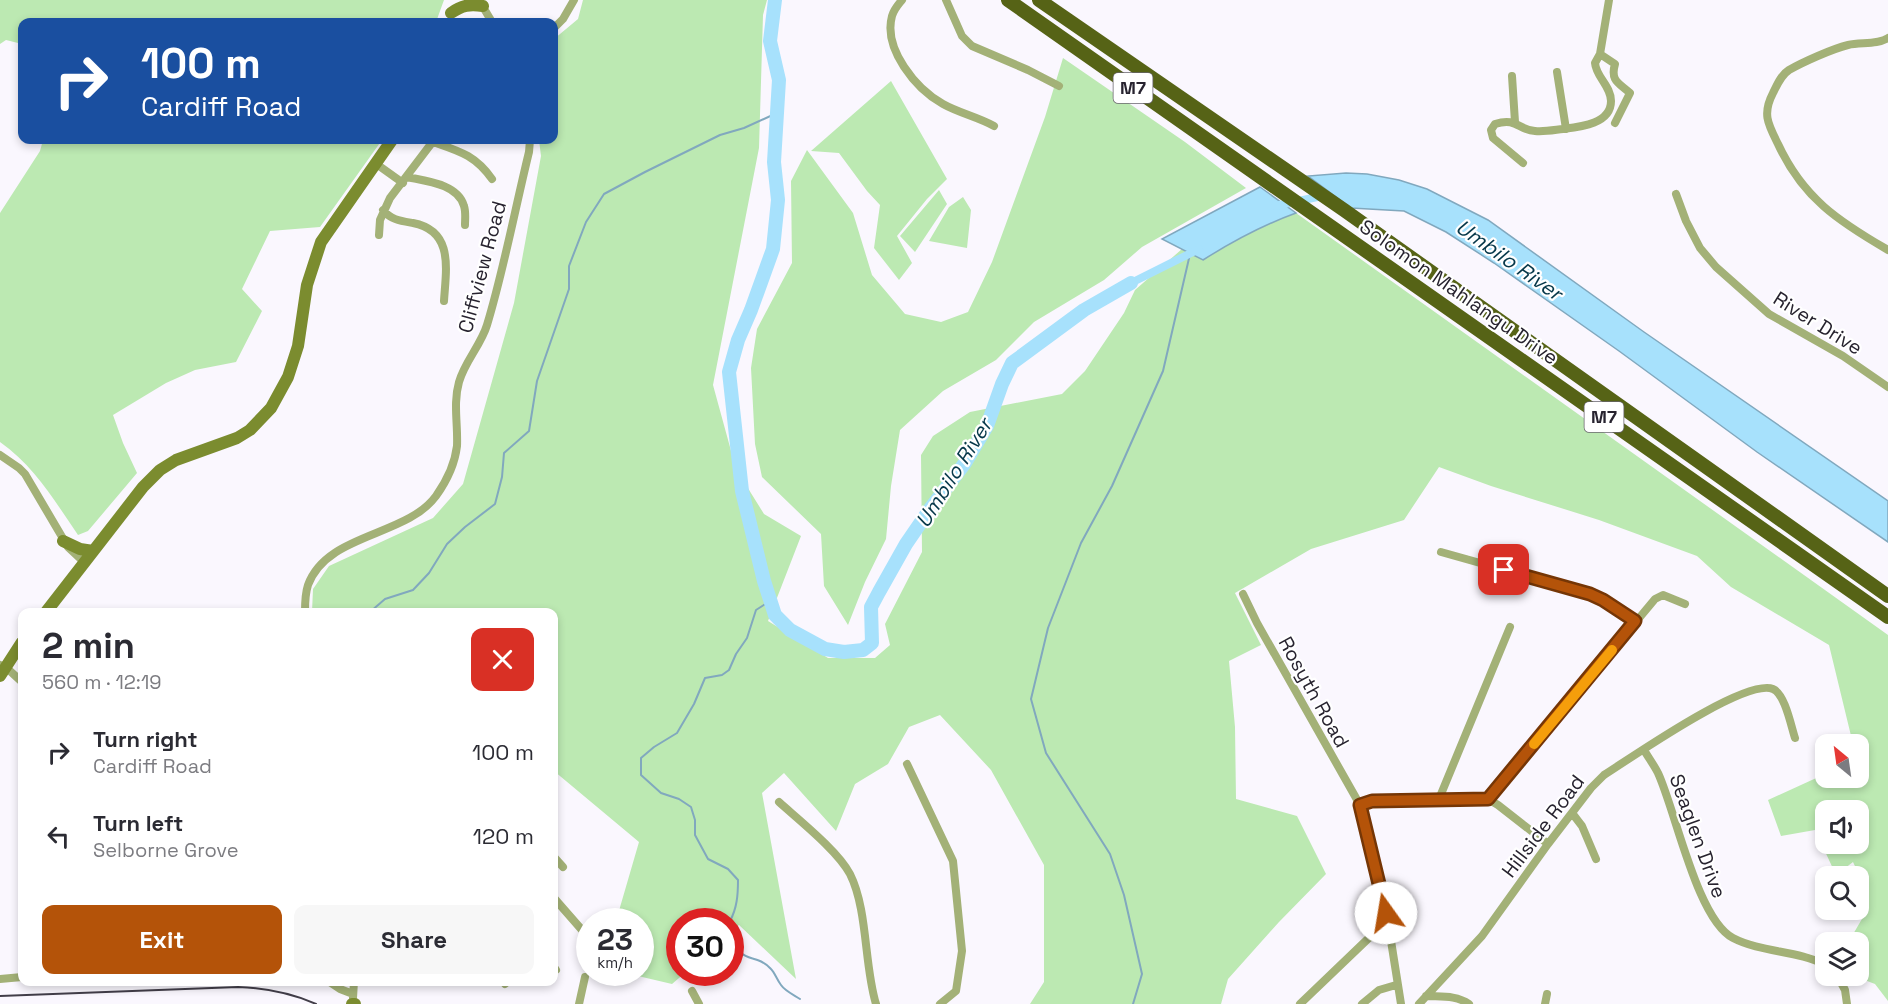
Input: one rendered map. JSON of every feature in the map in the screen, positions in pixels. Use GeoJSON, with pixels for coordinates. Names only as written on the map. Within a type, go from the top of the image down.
{"type":"FeatureCollection","features":[{"type":"Feature","properties":{"kind":"highway","name":"Solomon Mahlangu Drive"},"geometry":{"type":"LineString","coordinates":[[1008,0],[1888,616]]}},
{"type":"Feature","properties":{"kind":"highway","name":"Solomon Mahlangu Drive"},"geometry":{"type":"LineString","coordinates":[[1039,0],[1344,210],[1888,596]]}},
{"type":"Feature","properties":{"kind":"main road"},"geometry":{"type":"LineString","coordinates":[[449,18],[456,0]]}},
{"type":"Feature","properties":{"kind":"main road"},"geometry":{"type":"LineString","coordinates":[[449,18],[462,6],[479,1]]}},
{"type":"Feature","properties":{"kind":"main road"},"geometry":{"type":"LineString","coordinates":[[49,608],[143,487],[160,470],[176,460],[237,438],[250,430],[272,408],[288,377],[298,346],[307,285],[321,242],[389,144]]}},
{"type":"Feature","properties":{"kind":"main road"},"geometry":{"type":"LineString","coordinates":[[63,541],[80,549],[93,551]]}},
{"type":"Feature","properties":{"kind":"main road"},"geometry":{"type":"LineString","coordinates":[[2,669],[18,647]]}},
{"type":"Feature","properties":{"kind":"street"},"geometry":{"type":"LineString","coordinates":[[558,24],[574,0]]}},
{"type":"Feature","properties":{"kind":"street"},"geometry":{"type":"LineString","coordinates":[[902,0],[892,13],[891,34],[905,69],[939,102],[994,126]]}},
{"type":"Feature","properties":{"kind":"street"},"geometry":{"type":"LineString","coordinates":[[946,0],[962,36],[972,46],[1059,86]]}},
{"type":"Feature","properties":{"kind":"street"},"geometry":{"type":"LineString","coordinates":[[1523,163],[1493,138],[1491,133],[1495,124],[1515,122],[1533,131],[1566,129],[1593,123],[1604,117],[1608,111],[1611,97],[1594,63],[1600,54],[1609,0]]}},
{"type":"Feature","properties":{"kind":"street"},"geometry":{"type":"LineString","coordinates":[[479,1],[490,18]]}},
{"type":"Feature","properties":{"kind":"street"},"geometry":{"type":"LineString","coordinates":[[1888,38],[1845,46],[1788,71],[1778,84],[1766,110],[1771,129],[1789,165],[1807,190],[1838,220],[1888,250]]}},
{"type":"Feature","properties":{"kind":"street"},"geometry":{"type":"LineString","coordinates":[[1600,54],[1615,64],[1613,75],[1618,84],[1630,95],[1615,123]]}},
{"type":"Feature","properties":{"kind":"street"},"geometry":{"type":"LineString","coordinates":[[1557,72],[1566,129]]}},
{"type":"Feature","properties":{"kind":"street"},"geometry":{"type":"LineString","coordinates":[[1512,76],[1515,122]]}},
{"type":"Feature","properties":{"kind":"street"},"geometry":{"type":"LineString","coordinates":[[379,235],[383,210],[431,144]]}},
{"type":"Feature","properties":{"kind":"street"},"geometry":{"type":"LineString","coordinates":[[440,144],[472,157],[484,167],[492,179]]}},
{"type":"Feature","properties":{"kind":"street","name":"Cliffview Road"},"geometry":{"type":"LineString","coordinates":[[305,608],[308,585],[315,572],[325,561],[353,542],[415,515],[435,497],[449,472],[457,446],[456,416],[459,383],[486,327],[530,144]]}},
{"type":"Feature","properties":{"kind":"street"},"geometry":{"type":"LineString","coordinates":[[375,163],[405,180],[440,185],[454,192],[464,205],[465,225]]}},
{"type":"Feature","properties":{"kind":"street","name":"River Drive"},"geometry":{"type":"LineString","coordinates":[[1676,195],[1700,248],[1716,267],[1769,314],[1843,356],[1888,387]]}},
{"type":"Feature","properties":{"kind":"street"},"geometry":{"type":"LineString","coordinates":[[383,210],[393,218],[427,227],[437,236],[445,253],[444,301]]}},
{"type":"Feature","properties":{"kind":"street"},"geometry":{"type":"LineString","coordinates":[[0,455],[25,474],[63,541],[84,562]]}},
{"type":"Feature","properties":{"kind":"street"},"geometry":{"type":"LineString","coordinates":[[1441,552],[1590,594],[1635,621]]}},
{"type":"Feature","properties":{"kind":"street","name":"Rosyth Road"},"geometry":{"type":"LineString","coordinates":[[1243,594],[1257,623],[1360,805],[1385,903],[1396,985],[1401,1004]]}},
{"type":"Feature","properties":{"kind":"street"},"geometry":{"type":"LineString","coordinates":[[1488,799],[1658,596],[1669,596],[1685,604]]}},
{"type":"Feature","properties":{"kind":"street"},"geometry":{"type":"LineString","coordinates":[[1438,799],[1510,627]]}},
{"type":"Feature","properties":{"kind":"street"},"geometry":{"type":"LineString","coordinates":[[2,669],[18,679]]}},
{"type":"Feature","properties":{"kind":"street","name":"Hillside Road"},"geometry":{"type":"LineString","coordinates":[[1419,1004],[1494,921],[1548,844],[1591,788],[1604,775],[1720,703],[1762,688],[1772,688],[1779,693],[1784,701],[1795,738]]}},
{"type":"Feature","properties":{"kind":"street","name":"Seaglen Drive"},"geometry":{"type":"LineString","coordinates":[[1644,750],[1658,774],[1703,900],[1714,921],[1731,938],[1815,961]]}},
{"type":"Feature","properties":{"kind":"street"},"geometry":{"type":"LineString","coordinates":[[907,764],[953,861],[962,951],[956,991],[940,1004]]}},
{"type":"Feature","properties":{"kind":"street"},"geometry":{"type":"LineString","coordinates":[[1360,805],[1372,801],[1488,799],[1548,844]]}},
{"type":"Feature","properties":{"kind":"street"},"geometry":{"type":"LineString","coordinates":[[779,802],[839,859],[851,876],[860,911],[876,1004]]}},
{"type":"Feature","properties":{"kind":"street"},"geometry":{"type":"LineString","coordinates":[[1572,813],[1582,826],[1596,859]]}},
{"type":"Feature","properties":{"kind":"street"},"geometry":{"type":"LineString","coordinates":[[558,861],[563,867]]}},
{"type":"Feature","properties":{"kind":"street"},"geometry":{"type":"LineString","coordinates":[[558,903],[576,923]]}},
{"type":"Feature","properties":{"kind":"street"},"geometry":{"type":"LineString","coordinates":[[1300,1004],[1373,934],[1387,926]]}},
{"type":"Feature","properties":{"kind":"street"},"geometry":{"type":"LineString","coordinates":[[0,979],[18,977]]}},
{"type":"Feature","properties":{"kind":"street"},"geometry":{"type":"LineString","coordinates":[[1362,1004],[1379,990],[1396,985]]}},
{"type":"Feature","properties":{"kind":"street"},"geometry":{"type":"LineString","coordinates":[[336,986],[353,1002]]}},
{"type":"Feature","properties":{"kind":"street"},"geometry":{"type":"LineString","coordinates":[[353,1002],[354,986]]}},
{"type":"Feature","properties":{"kind":"street"},"geometry":{"type":"LineString","coordinates":[[579,1004],[583,986]]}},
{"type":"Feature","properties":{"kind":"street"},"geometry":{"type":"LineString","coordinates":[[1843,986],[1847,1004]]}},
{"type":"Feature","properties":{"kind":"street"},"geometry":{"type":"LineString","coordinates":[[692,991],[699,1004]]}},
{"type":"Feature","properties":{"kind":"street"},"geometry":{"type":"LineString","coordinates":[[1545,1004],[1547,994]]}},
{"type":"Feature","properties":{"kind":"street"},"geometry":{"type":"LineString","coordinates":[[1426,996],[1453,997],[1469,1004]]}},
{"type":"Feature","properties":{"kind":"green space"},"geometry":{"type":"Polygon","coordinates":[[[0,0],[444,0],[437,18],[18,18],[18,43],[6,40],[0,44],[0,0]]]}},
{"type":"Feature","properties":{"kind":"green space"},"geometry":{"type":"Polygon","coordinates":[[[583,0],[767,0],[763,15],[759,148],[713,385],[736,469],[764,514],[801,536],[768,621],[828,658],[875,658],[890,645],[885,624],[922,552],[921,455],[933,436],[970,412],[1062,394],[1085,371],[1124,313],[1135,290],[1182,249],[1203,260],[1248,234],[1296,213],[1888,635],[1888,1001],[1875,984],[1869,982],[1869,932],[1854,932],[1861,920],[1869,920],[1869,866],[1855,866],[1853,862],[1848,866],[1832,866],[1826,854],[1869,854],[1869,800],[1815,800],[1815,830],[1781,836],[1768,800],[1815,779],[1815,788],[1869,788],[1869,734],[1851,734],[1829,645],[1731,587],[1697,556],[1599,520],[1439,467],[1404,520],[1311,549],[1235,593],[1261,645],[1229,661],[1235,727],[1236,799],[1297,816],[1326,874],[1228,979],[1221,1004],[1030,1004],[1044,982],[1044,865],[991,770],[940,715],[909,727],[888,764],[855,784],[836,831],[784,773],[762,793],[796,979],[744,930],[744,908],[666,908],[666,983],[654,980],[654,908],[620,908],[639,842],[558,774],[558,608],[312,608],[313,589],[329,566],[433,518],[463,484],[514,303],[541,156],[540,144],[558,144],[558,36],[578,19],[583,0]]]}},
{"type":"Feature","properties":{"kind":"green space"},"geometry":{"type":"Polygon","coordinates":[[[1063,58],[1185,142],[1246,188],[1142,247],[1104,280],[1034,322],[996,360],[943,391],[900,430],[886,539],[865,582],[848,625],[824,586],[821,534],[762,477],[755,444],[751,368],[757,329],[792,263],[791,181],[807,150],[853,213],[872,275],[905,314],[941,322],[968,312],[992,262],[1045,117],[1063,58]]]}},
{"type":"Feature","properties":{"kind":"green space"},"geometry":{"type":"Polygon","coordinates":[[[891,81],[947,179],[927,199],[897,236],[912,263],[899,280],[874,248],[880,205],[839,153],[811,151],[891,81]]]}},
{"type":"Feature","properties":{"kind":"green space"},"geometry":{"type":"Polygon","coordinates":[[[42,144],[379,144],[320,227],[270,231],[242,289],[262,311],[236,362],[195,370],[166,383],[113,415],[137,473],[88,531],[78,535],[34,473],[0,442],[0,213],[40,151],[42,144]]]}},
{"type":"Feature","properties":{"kind":"green space"},"geometry":{"type":"Polygon","coordinates":[[[939,190],[947,204],[915,252],[900,236],[939,190]]]}},
{"type":"Feature","properties":{"kind":"green space"},"geometry":{"type":"Polygon","coordinates":[[[963,197],[971,210],[967,248],[929,241],[949,207],[963,197]]]}},
{"type":"Feature","properties":{"kind":"water"},"geometry":{"type":"Polygon","coordinates":[[[1346,173],[1399,180],[1427,189],[1488,220],[1644,332],[1888,501],[1888,542],[1757,452],[1494,263],[1446,232],[1404,211],[1351,208],[1308,176],[1346,173]]]}},
{"type":"Feature","properties":{"kind":"water"},"geometry":{"type":"Polygon","coordinates":[[[1260,187],[1296,213],[1248,234],[1203,260],[1162,239],[1260,187]]]}},
{"type":"Feature","properties":{"kind":"waterway","name":"Umbilo River"},"geometry":{"type":"LineString","coordinates":[[775,0],[770,41],[779,80],[774,162],[778,200],[773,249],[738,340],[729,372],[742,491],[764,581],[775,615],[790,630],[825,649],[844,652],[863,650],[872,643],[871,607],[906,544],[965,463],[987,426],[1012,363],[1084,310],[1131,283]]}},
{"type":"Feature","properties":{"kind":"waterway"},"geometry":{"type":"LineString","coordinates":[[375,608],[385,599],[413,590],[429,573],[447,544],[495,504],[502,477],[504,453],[529,431],[537,381],[569,289],[569,266],[586,222],[604,194],[720,135],[744,128],[777,113]]}},
{"type":"Feature","properties":{"kind":"waterway","name":"Umbilo River"},"geometry":{"type":"LineString","coordinates":[[1275,206],[1322,196]]}},
{"type":"Feature","properties":{"kind":"waterway","name":"Umbilo River"},"geometry":{"type":"LineString","coordinates":[[1131,283],[1199,249]]}},
{"type":"Feature","properties":{"kind":"waterway"},"geometry":{"type":"LineString","coordinates":[[1133,1004],[1142,974],[1124,895],[1110,854],[1046,753],[1031,699],[1048,628],[1081,543],[1112,486],[1163,371],[1190,254]]}},
{"type":"Feature","properties":{"kind":"waterway"},"geometry":{"type":"LineString","coordinates":[[735,908],[738,880],[728,869],[708,859],[695,835],[695,820],[691,807],[679,799],[661,793],[641,775],[641,758],[677,733],[694,704],[705,678],[722,675],[729,670],[747,638],[756,610],[770,601]]}},
{"type":"Feature","properties":{"kind":"waterway"},"geometry":{"type":"LineString","coordinates":[[744,955],[765,963],[783,987],[800,999]]}},
{"type":"Feature","properties":{"kind":"railway"},"geometry":{"type":"LineString","coordinates":[[0,996],[238,987],[278,992],[316,1004]]}},
{"type":"Feature","properties":{"kind":"slow traffic"},"geometry":{"type":"LineString","coordinates":[[1534,744],[1612,650]]}},
{"type":"Feature","properties":{"kind":"route"},"geometry":{"type":"LineString","coordinates":[[1386,913],[1360,805],[1372,801],[1488,799],[1635,621],[1590,594],[1504,570]]}}]}
